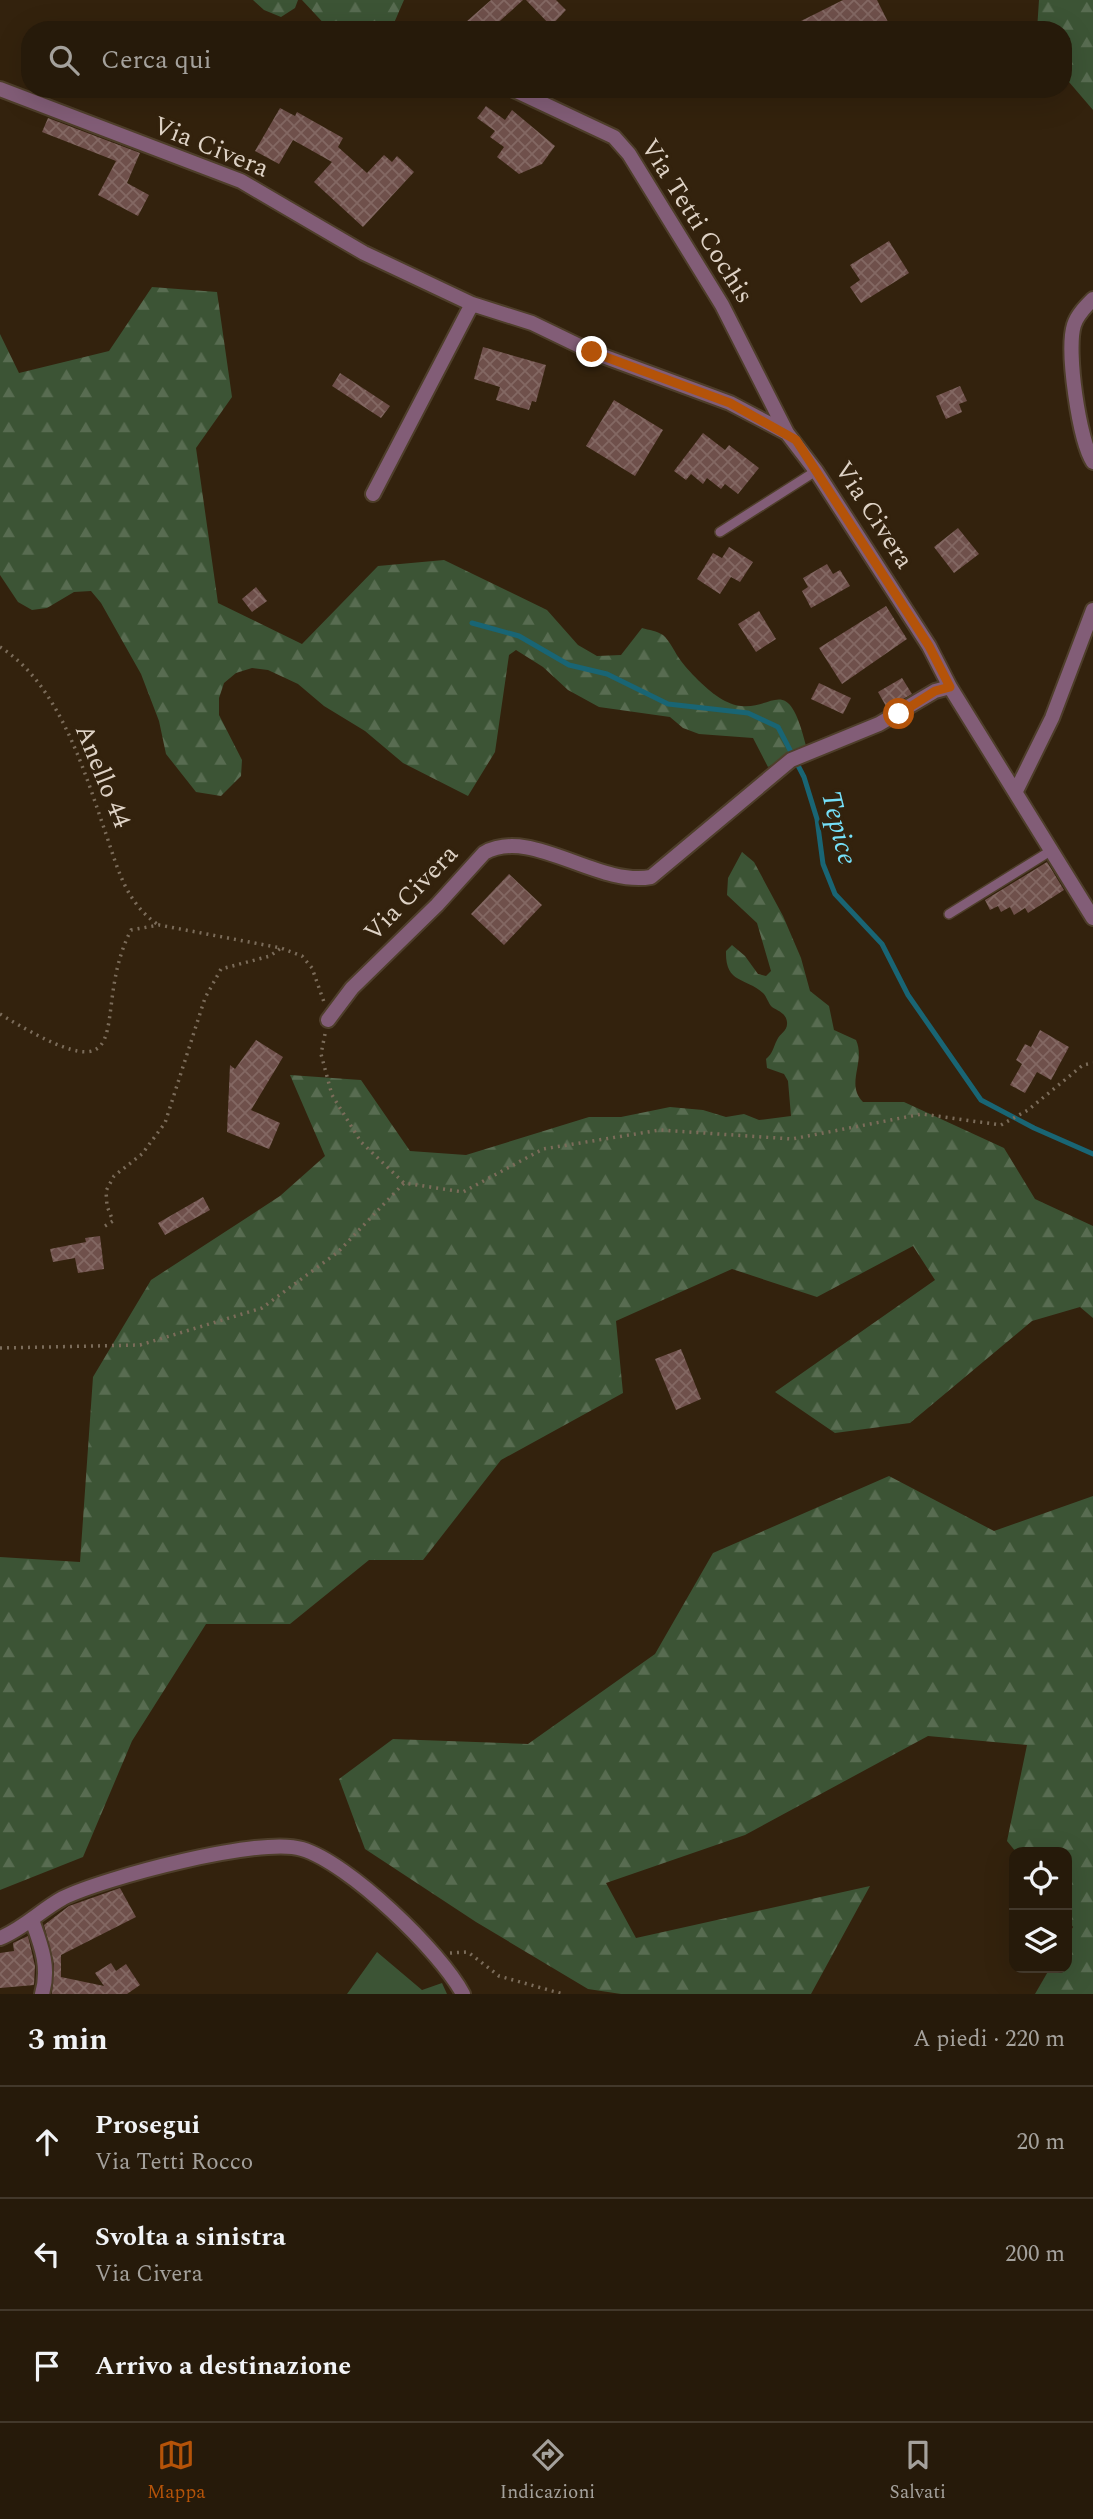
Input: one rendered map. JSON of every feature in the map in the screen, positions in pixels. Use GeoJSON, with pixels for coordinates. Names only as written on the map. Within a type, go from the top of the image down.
{"type":"FeatureCollection","features":[{"type":"Feature","properties":{"kind":"street","name":"Via Civera"},"geometry":{"type":"LineString","coordinates":[[0,89],[21,97]]}},
{"type":"Feature","properties":{"kind":"street","name":"Via Civera"},"geometry":{"type":"LineString","coordinates":[[24,98],[241,181],[364,253],[472,304],[532,323],[592,352],[730,403],[787,433],[816,471],[929,646],[950,687],[1093,918]]}},
{"type":"Feature","properties":{"kind":"street","name":"Via Tetti Cochis"},"geometry":{"type":"LineString","coordinates":[[531,98],[614,137],[629,154],[722,305],[787,433]]}},
{"type":"Feature","properties":{"kind":"street"},"geometry":{"type":"LineString","coordinates":[[1093,299],[1074,324],[1072,345],[1079,422],[1086,452],[1093,462]]}},
{"type":"Feature","properties":{"kind":"street"},"geometry":{"type":"LineString","coordinates":[[373,494],[472,304]]}},
{"type":"Feature","properties":{"kind":"street"},"geometry":{"type":"LineString","coordinates":[[1016,791],[1052,718],[1093,610]]}},
{"type":"Feature","properties":{"kind":"street","name":"Via Civera"},"geometry":{"type":"LineString","coordinates":[[328,1020],[352,988],[437,905],[484,853],[493,848],[506,846],[533,849],[622,879],[651,877],[795,758],[879,724],[935,691],[950,687]]}},
{"type":"Feature","properties":{"kind":"street"},"geometry":{"type":"LineString","coordinates":[[0,1938],[64,1898],[166,1864],[275,1845],[302,1849],[333,1865],[403,1922],[440,1961],[463,1994]]}},
{"type":"Feature","properties":{"kind":"street"},"geometry":{"type":"LineString","coordinates":[[32,1920],[44,1953],[46,1979],[42,1994]]}},
{"type":"Feature","properties":{"kind":"lane"},"geometry":{"type":"LineString","coordinates":[[720,532],[816,471]]}},
{"type":"Feature","properties":{"kind":"lane"},"geometry":{"type":"LineString","coordinates":[[949,914],[1052,850]]}},
{"type":"Feature","properties":{"kind":"path","name":"Anello 44"},"geometry":{"type":"LineString","coordinates":[[0,648],[21,660],[42,683],[91,792],[126,892],[141,912],[159,925]]}},
{"type":"Feature","properties":{"kind":"path"},"geometry":{"type":"LineString","coordinates":[[0,1014],[36,1036],[77,1053],[90,1052],[99,1047],[108,1036],[117,975],[131,930],[159,925],[281,948],[302,956],[312,968],[321,988],[328,1020],[321,1055],[332,1095],[361,1142],[404,1183],[464,1192],[543,1149],[660,1130],[792,1139],[922,1114],[1001,1125],[1028,1110],[1083,1065],[1093,1063]]}},
{"type":"Feature","properties":{"kind":"path"},"geometry":{"type":"LineString","coordinates":[[105,1226],[113,1221],[107,1206],[106,1191],[114,1176],[142,1154],[165,1124],[205,998],[221,968],[270,956],[281,948]]}},
{"type":"Feature","properties":{"kind":"path"},"geometry":{"type":"LineString","coordinates":[[0,1348],[140,1345],[262,1308],[338,1252],[404,1183]]}},
{"type":"Feature","properties":{"kind":"path"},"geometry":{"type":"LineString","coordinates":[[440,1961],[452,1952],[468,1952],[499,1976],[562,1994]]}},
{"type":"Feature","properties":{"kind":"green space"},"geometry":{"type":"Polygon","coordinates":[[[253,0],[298,0],[295,8],[281,17],[264,10],[253,0]]]}},
{"type":"Feature","properties":{"kind":"green space"},"geometry":{"type":"Polygon","coordinates":[[[302,0],[404,0],[395,21],[322,21],[302,0]]]}},
{"type":"Feature","properties":{"kind":"green space"},"geometry":{"type":"Polygon","coordinates":[[[1039,0],[1093,0],[1093,110],[1072,86],[1072,21],[1038,21],[1039,0]]]}},
{"type":"Feature","properties":{"kind":"green space"},"geometry":{"type":"Polygon","coordinates":[[[152,287],[217,292],[232,397],[196,448],[218,603],[302,644],[378,566],[444,560],[547,610],[578,645],[597,656],[621,655],[642,628],[663,635],[696,678],[725,701],[741,706],[754,706],[783,700],[791,706],[806,746],[768,767],[753,738],[699,734],[683,728],[670,717],[599,707],[568,690],[543,667],[516,650],[509,655],[495,752],[468,796],[403,763],[365,731],[324,706],[298,684],[268,670],[252,668],[236,673],[224,683],[219,698],[219,715],[242,760],[241,776],[221,796],[196,792],[166,754],[159,721],[141,674],[101,603],[91,591],[74,592],[47,608],[32,610],[18,602],[0,575],[0,334],[19,373],[109,351],[152,287]]]}},
{"type":"Feature","properties":{"kind":"green space"},"geometry":{"type":"Polygon","coordinates":[[[742,852],[754,862],[783,916],[801,958],[810,991],[829,1006],[834,1030],[856,1040],[859,1056],[856,1088],[863,1102],[904,1102],[1004,1148],[1035,1199],[1093,1226],[1093,1318],[1080,1307],[1032,1321],[910,1423],[835,1433],[775,1392],[935,1280],[913,1246],[817,1297],[732,1269],[616,1321],[623,1393],[501,1460],[423,1560],[369,1560],[290,1624],[206,1624],[132,1741],[83,1857],[0,1890],[0,1557],[80,1562],[93,1377],[151,1280],[280,1196],[325,1156],[290,1075],[361,1080],[410,1151],[466,1155],[589,1117],[621,1117],[670,1107],[703,1110],[726,1117],[744,1114],[759,1120],[791,1116],[788,1081],[784,1074],[767,1068],[766,1059],[786,1028],[785,1016],[772,1007],[763,993],[733,975],[727,962],[726,951],[732,945],[745,956],[758,974],[766,976],[771,971],[757,923],[727,895],[728,878],[742,852]]]}},
{"type":"Feature","properties":{"kind":"green space"},"geometry":{"type":"Polygon","coordinates":[[[889,1476],[994,1531],[1093,1496],[1093,1994],[1035,1994],[1047,1973],[1072,1973],[1072,1847],[1012,1847],[1007,1841],[1027,1745],[928,1736],[745,1835],[606,1883],[636,1938],[870,1886],[811,1994],[621,1994],[588,1989],[476,1922],[365,1849],[339,1779],[393,1739],[528,1744],[655,1654],[713,1553],[889,1476]]]}},
{"type":"Feature","properties":{"kind":"green space"},"geometry":{"type":"Polygon","coordinates":[[[377,1952],[422,1990],[442,1983],[447,1994],[347,1994],[377,1952]]]}},
{"type":"Feature","properties":{"kind":"building"},"geometry":{"type":"Polygon","coordinates":[[[491,0],[523,0],[500,21],[467,21],[491,0]]]}},
{"type":"Feature","properties":{"kind":"building"},"geometry":{"type":"Polygon","coordinates":[[[526,0],[556,0],[566,10],[556,21],[546,21],[526,0]]]}},
{"type":"Feature","properties":{"kind":"building"},"geometry":{"type":"Polygon","coordinates":[[[843,0],[877,0],[888,21],[801,21],[843,0]]]}},
{"type":"Feature","properties":{"kind":"building"},"geometry":{"type":"Polygon","coordinates":[[[486,106],[505,120],[512,110],[555,146],[542,164],[519,174],[497,157],[504,147],[490,137],[495,131],[477,118],[486,106]]]}},
{"type":"Feature","properties":{"kind":"building"},"geometry":{"type":"Polygon","coordinates":[[[280,108],[295,116],[297,112],[343,138],[338,147],[367,173],[384,155],[392,162],[397,156],[414,172],[363,227],[314,182],[332,162],[293,140],[279,164],[255,151],[280,108]]]}},
{"type":"Feature","properties":{"kind":"building"},"geometry":{"type":"Polygon","coordinates":[[[48,118],[140,153],[127,183],[149,195],[138,216],[98,195],[116,161],[42,132],[48,118]]]}},
{"type":"Feature","properties":{"kind":"building"},"geometry":{"type":"Polygon","coordinates":[[[889,241],[909,273],[861,303],[850,287],[860,280],[850,265],[889,241]]]}},
{"type":"Feature","properties":{"kind":"building"},"geometry":{"type":"Polygon","coordinates":[[[483,347],[546,365],[536,402],[532,401],[529,410],[496,400],[500,387],[474,379],[483,347]]]}},
{"type":"Feature","properties":{"kind":"building"},"geometry":{"type":"Polygon","coordinates":[[[340,373],[390,406],[381,418],[332,386],[340,373]]]}},
{"type":"Feature","properties":{"kind":"building"},"geometry":{"type":"Polygon","coordinates":[[[960,386],[967,401],[959,404],[962,412],[946,419],[936,396],[960,386]]]}},
{"type":"Feature","properties":{"kind":"building"},"geometry":{"type":"Polygon","coordinates":[[[614,400],[663,430],[635,476],[586,446],[614,400]]]}},
{"type":"Feature","properties":{"kind":"building"},"geometry":{"type":"Polygon","coordinates":[[[703,433],[725,450],[729,445],[759,468],[738,494],[725,484],[721,489],[707,478],[703,484],[691,474],[686,480],[674,471],[703,433]]]}},
{"type":"Feature","properties":{"kind":"building"},"geometry":{"type":"Polygon","coordinates":[[[958,528],[979,554],[954,573],[934,547],[958,528]]]}},
{"type":"Feature","properties":{"kind":"building"},"geometry":{"type":"Polygon","coordinates":[[[729,547],[753,562],[740,582],[731,577],[720,594],[697,579],[713,553],[722,558],[729,547]]]}},
{"type":"Feature","properties":{"kind":"building"},"geometry":{"type":"Polygon","coordinates":[[[827,564],[833,574],[840,570],[850,586],[811,608],[802,591],[808,587],[803,578],[827,564]]]}},
{"type":"Feature","properties":{"kind":"building"},"geometry":{"type":"Polygon","coordinates":[[[256,587],[267,601],[252,612],[242,599],[256,587]]]}},
{"type":"Feature","properties":{"kind":"building"},"geometry":{"type":"Polygon","coordinates":[[[886,606],[907,639],[842,684],[819,648],[886,606]]]}},
{"type":"Feature","properties":{"kind":"building"},"geometry":{"type":"Polygon","coordinates":[[[759,611],[776,639],[756,652],[738,624],[759,611]]]}},
{"type":"Feature","properties":{"kind":"building"},"geometry":{"type":"Polygon","coordinates":[[[902,678],[912,694],[887,708],[878,692],[902,678]]]}},
{"type":"Feature","properties":{"kind":"building"},"geometry":{"type":"Polygon","coordinates":[[[819,683],[851,698],[843,714],[811,699],[819,683]]]}},
{"type":"Feature","properties":{"kind":"building"},"geometry":{"type":"Polygon","coordinates":[[[1047,862],[1064,890],[1028,913],[1025,908],[1014,915],[1010,907],[1001,912],[998,906],[990,910],[985,900],[1047,862]]]}},
{"type":"Feature","properties":{"kind":"building"},"geometry":{"type":"Polygon","coordinates":[[[509,874],[542,905],[504,945],[471,914],[509,874]]]}},
{"type":"Feature","properties":{"kind":"building"},"geometry":{"type":"Polygon","coordinates":[[[1040,1030],[1069,1047],[1051,1080],[1037,1072],[1025,1093],[1010,1085],[1022,1064],[1016,1060],[1025,1044],[1031,1047],[1040,1030]]]}},
{"type":"Feature","properties":{"kind":"building"},"geometry":{"type":"Polygon","coordinates":[[[256,1040],[283,1057],[251,1110],[280,1123],[269,1149],[227,1132],[230,1065],[235,1069],[256,1040]]]}},
{"type":"Feature","properties":{"kind":"building"},"geometry":{"type":"Polygon","coordinates":[[[203,1197],[210,1210],[165,1235],[158,1223],[203,1197]]]}},
{"type":"Feature","properties":{"kind":"building"},"geometry":{"type":"Polygon","coordinates":[[[100,1236],[104,1269],[78,1273],[75,1258],[53,1262],[50,1249],[86,1242],[85,1238],[100,1236]]]}},
{"type":"Feature","properties":{"kind":"building"},"geometry":{"type":"Polygon","coordinates":[[[681,1349],[701,1399],[676,1410],[655,1359],[681,1349]]]}},
{"type":"Feature","properties":{"kind":"building"},"geometry":{"type":"Polygon","coordinates":[[[120,1888],[136,1917],[61,1955],[61,1977],[104,1986],[95,1973],[111,1963],[116,1971],[126,1964],[140,1985],[127,1994],[52,1994],[54,1964],[44,1925],[69,1906],[120,1888]]]}},
{"type":"Feature","properties":{"kind":"building"},"geometry":{"type":"Polygon","coordinates":[[[28,1936],[35,1966],[34,1985],[0,1988],[0,1953],[14,1951],[13,1943],[28,1936]]]}},
{"type":"Feature","properties":{"kind":"waterway","name":"Tepice"},"geometry":{"type":"LineString","coordinates":[[472,623],[519,636],[569,665],[607,674],[668,704],[748,713],[778,727],[804,777],[817,819],[823,864],[835,894],[882,944],[908,995],[981,1100],[1034,1128],[1093,1154]]}},
{"type":"Feature","properties":{"kind":"route"},"geometry":{"type":"LineString","coordinates":[[592,352],[730,403],[796,440],[929,646],[950,687],[935,691],[899,714]]}}]}
